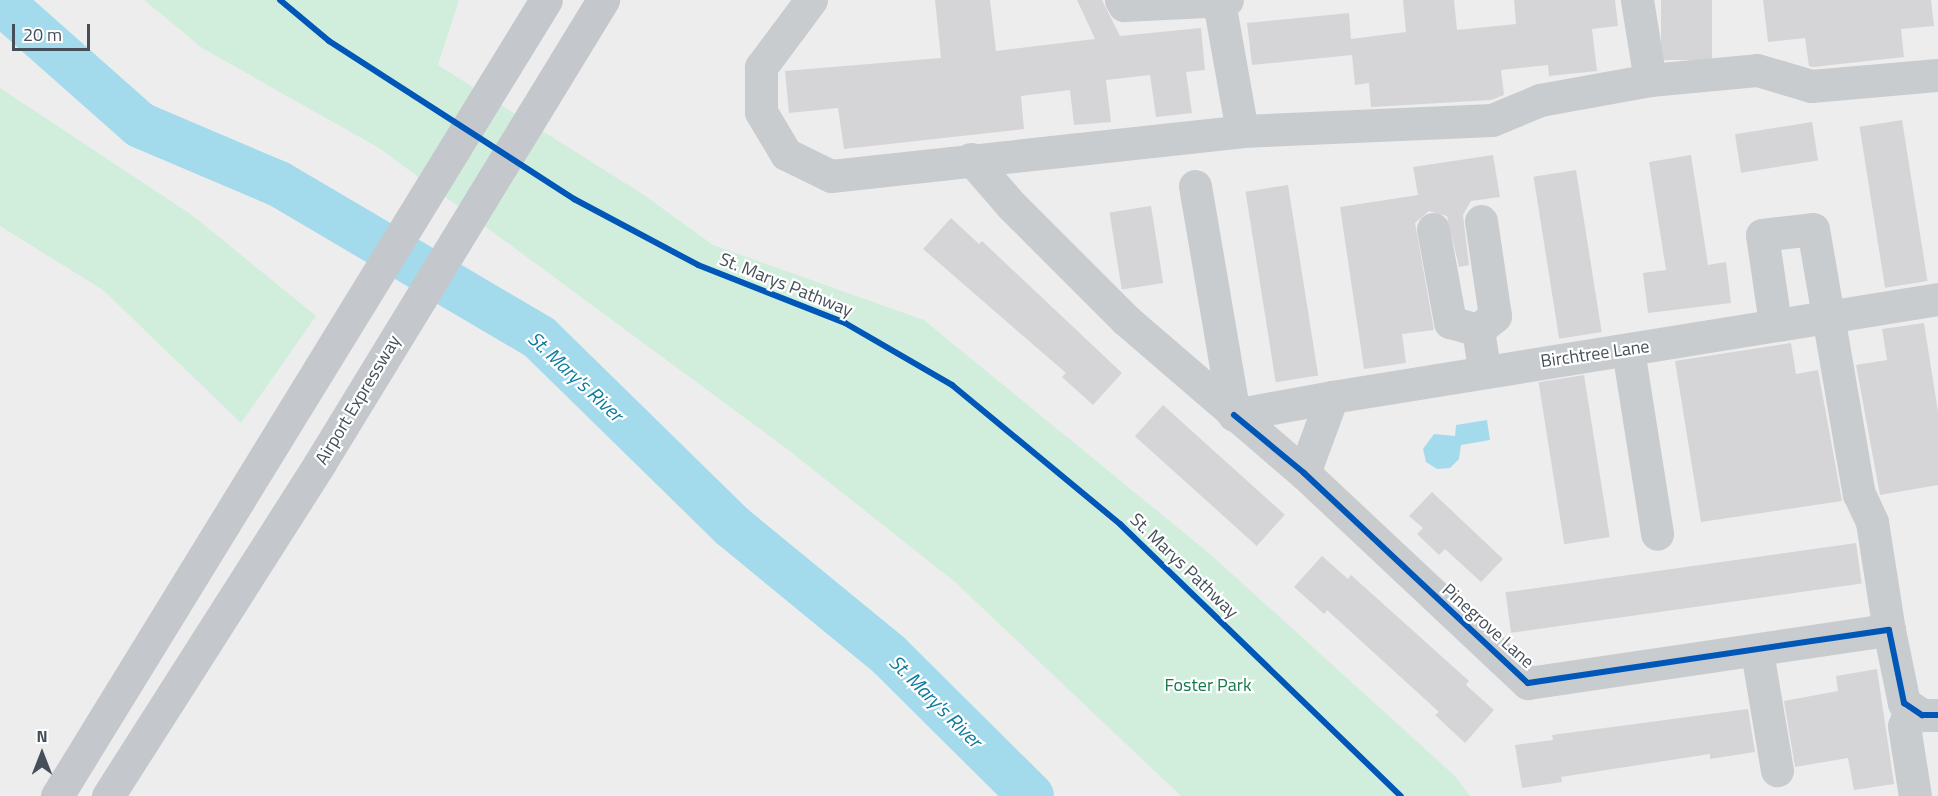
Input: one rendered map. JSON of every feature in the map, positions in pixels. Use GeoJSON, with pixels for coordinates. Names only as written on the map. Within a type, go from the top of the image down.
{"type":"FeatureCollection","features":[{"type":"Feature","properties":{"kind":"main road"},"geometry":{"type":"LineString","coordinates":[[57,796],[280,431],[507,67],[546,0]]}},
{"type":"Feature","properties":{"kind":"main road","name":"Airport Expressway"},"geometry":{"type":"LineString","coordinates":[[108,796],[320,463],[603,0]]}},
{"type":"Feature","properties":{"kind":"street"},"geometry":{"type":"LineString","coordinates":[[811,0],[760,66],[760,112],[786,154],[831,176],[1242,131],[1492,120],[1540,100],[1650,80],[1757,70],[1811,86],[1938,75]]}},
{"type":"Feature","properties":{"kind":"street"},"geometry":{"type":"LineString","coordinates":[[1121,0],[1124,4],[1223,1],[1242,131]]}},
{"type":"Feature","properties":{"kind":"street"},"geometry":{"type":"LineString","coordinates":[[1637,0],[1650,80]]}},
{"type":"Feature","properties":{"kind":"street","name":"Pinegrove Lane"},"geometry":{"type":"LineString","coordinates":[[971,159],[1011,205],[1126,320],[1304,473],[1528,682],[1756,652],[1889,630]]}},
{"type":"Feature","properties":{"kind":"street"},"geometry":{"type":"LineString","coordinates":[[1195,186],[1234,415]]}},
{"type":"Feature","properties":{"kind":"street"},"geometry":{"type":"LineString","coordinates":[[1478,330],[1495,316],[1481,221]]}},
{"type":"Feature","properties":{"kind":"street"},"geometry":{"type":"LineString","coordinates":[[1433,229],[1450,322],[1478,330]]}},
{"type":"Feature","properties":{"kind":"street"},"geometry":{"type":"LineString","coordinates":[[1775,323],[1762,236],[1813,229],[1859,494],[1872,522],[1900,695],[1924,712],[1904,726],[1915,796]]}},
{"type":"Feature","properties":{"kind":"street","name":"Birchtree Lane"},"geometry":{"type":"LineString","coordinates":[[1234,415],[1484,369],[1628,350],[1775,323],[1938,298]]}},
{"type":"Feature","properties":{"kind":"street"},"geometry":{"type":"LineString","coordinates":[[1478,330],[1484,369]]}},
{"type":"Feature","properties":{"kind":"street"},"geometry":{"type":"LineString","coordinates":[[1628,350],[1658,534]]}},
{"type":"Feature","properties":{"kind":"street"},"geometry":{"type":"LineString","coordinates":[[1304,473],[1332,398]]}},
{"type":"Feature","properties":{"kind":"street"},"geometry":{"type":"LineString","coordinates":[[1756,652],[1777,770]]}},
{"type":"Feature","properties":{"kind":"green space","name":"Foster Park"},"geometry":{"type":"Polygon","coordinates":[[[144,0],[459,0],[438,65],[644,195],[713,245],[924,320],[1210,554],[1455,776],[1470,796],[1181,796],[955,582],[787,449],[379,148],[202,48],[144,0]]]}},
{"type":"Feature","properties":{"kind":"green space"},"geometry":{"type":"Polygon","coordinates":[[[0,88],[192,215],[316,316],[241,423],[103,290],[0,226],[0,88]]]}},
{"type":"Feature","properties":{"kind":"water"},"geometry":{"type":"Polygon","coordinates":[[[1487,420],[1490,440],[1461,445],[1459,459],[1450,468],[1437,469],[1426,462],[1423,449],[1434,434],[1455,436],[1456,425],[1487,420]]]}},
{"type":"Feature","properties":{"kind":"building"},"geometry":{"type":"Polygon","coordinates":[[[935,0],[990,0],[996,51],[1095,39],[1077,0],[1102,0],[1120,36],[1201,28],[1205,70],[1186,72],[1192,113],[1156,117],[1150,75],[1106,80],[1111,122],[1074,125],[1070,90],[1021,96],[1024,129],[844,149],[838,108],[789,113],[785,71],[941,58],[935,0]]]}},
{"type":"Feature","properties":{"kind":"building"},"geometry":{"type":"Polygon","coordinates":[[[1403,0],[1454,0],[1457,30],[1516,24],[1514,0],[1615,0],[1618,26],[1592,29],[1597,71],[1549,76],[1548,65],[1501,70],[1504,95],[1491,100],[1371,107],[1369,83],[1355,85],[1352,55],[1252,65],[1247,23],[1349,13],[1351,39],[1406,32],[1403,0]]]}},
{"type":"Feature","properties":{"kind":"building"},"geometry":{"type":"Polygon","coordinates":[[[1661,0],[1712,0],[1712,60],[1661,60],[1661,0]]]}},
{"type":"Feature","properties":{"kind":"building"},"geometry":{"type":"Polygon","coordinates":[[[1763,0],[1931,0],[1934,26],[1901,29],[1904,57],[1813,67],[1809,66],[1805,38],[1768,42],[1763,0]]]}},
{"type":"Feature","properties":{"kind":"building"},"geometry":{"type":"Polygon","coordinates":[[[1902,120],[1927,281],[1885,288],[1860,127],[1902,120]]]}},
{"type":"Feature","properties":{"kind":"building"},"geometry":{"type":"Polygon","coordinates":[[[1812,122],[1818,161],[1741,173],[1735,134],[1812,122]]]}},
{"type":"Feature","properties":{"kind":"building"},"geometry":{"type":"Polygon","coordinates":[[[1493,155],[1500,197],[1471,201],[1463,215],[1469,265],[1459,267],[1447,216],[1429,211],[1415,223],[1434,330],[1402,334],[1406,363],[1364,369],[1340,207],[1418,195],[1413,167],[1493,155]]]}},
{"type":"Feature","properties":{"kind":"building"},"geometry":{"type":"Polygon","coordinates":[[[1691,155],[1708,265],[1726,262],[1731,303],[1648,313],[1643,273],[1666,270],[1649,162],[1691,155]]]}},
{"type":"Feature","properties":{"kind":"building"},"geometry":{"type":"Polygon","coordinates":[[[1576,170],[1602,332],[1559,339],[1534,177],[1576,170]]]}},
{"type":"Feature","properties":{"kind":"building"},"geometry":{"type":"Polygon","coordinates":[[[1288,185],[1318,376],[1276,382],[1246,192],[1288,185]]]}},
{"type":"Feature","properties":{"kind":"building"},"geometry":{"type":"Polygon","coordinates":[[[1151,206],[1163,283],[1122,290],[1110,213],[1151,206]]]}},
{"type":"Feature","properties":{"kind":"building"},"geometry":{"type":"Polygon","coordinates":[[[951,218],[979,244],[982,241],[1122,373],[1093,405],[1062,377],[1066,373],[923,249],[951,218]]]}},
{"type":"Feature","properties":{"kind":"building"},"geometry":{"type":"Polygon","coordinates":[[[1924,323],[1938,412],[1938,485],[1880,495],[1856,365],[1887,360],[1882,329],[1924,323]]]}},
{"type":"Feature","properties":{"kind":"building"},"geometry":{"type":"Polygon","coordinates":[[[1791,343],[1796,374],[1818,370],[1842,501],[1701,522],[1675,361],[1791,343]]]}},
{"type":"Feature","properties":{"kind":"building"},"geometry":{"type":"Polygon","coordinates":[[[1584,375],[1610,537],[1564,544],[1539,382],[1584,375]]]}},
{"type":"Feature","properties":{"kind":"building"},"geometry":{"type":"Polygon","coordinates":[[[1163,405],[1285,515],[1257,546],[1135,436],[1163,405]]]}},
{"type":"Feature","properties":{"kind":"building"},"geometry":{"type":"Polygon","coordinates":[[[1432,492],[1503,559],[1481,582],[1445,549],[1439,555],[1417,534],[1423,528],[1409,516],[1432,492]]]}},
{"type":"Feature","properties":{"kind":"building"},"geometry":{"type":"Polygon","coordinates":[[[1856,543],[1862,584],[1511,633],[1505,592],[1856,543]]]}},
{"type":"Feature","properties":{"kind":"building"},"geometry":{"type":"Polygon","coordinates":[[[1322,556],[1348,579],[1351,575],[1469,681],[1466,685],[1494,710],[1465,743],[1435,715],[1439,712],[1327,610],[1324,614],[1294,587],[1322,556]]]}},
{"type":"Feature","properties":{"kind":"building"},"geometry":{"type":"Polygon","coordinates":[[[1877,669],[1894,784],[1854,790],[1848,758],[1795,767],[1784,701],[1838,691],[1836,676],[1877,669]]]}},
{"type":"Feature","properties":{"kind":"building"},"geometry":{"type":"Polygon","coordinates":[[[1748,709],[1755,752],[1710,759],[1710,754],[1561,777],[1562,782],[1522,788],[1515,745],[1553,740],[1552,735],[1748,709]]]}},
{"type":"Feature","properties":{"kind":"waterway","name":"St. Mary's River"},"geometry":{"type":"LineString","coordinates":[[0,1],[140,125],[279,184],[540,338],[732,526],[889,655],[1031,796]]}},
{"type":"Feature","properties":{"kind":"cycle path","name":"St. Marys Pathway"},"geometry":{"type":"LineString","coordinates":[[280,0],[329,41],[574,199],[698,265],[845,323],[952,385],[1120,524],[1401,796]]}},
{"type":"Feature","properties":{"kind":"cycle path"},"geometry":{"type":"LineString","coordinates":[[1234,415],[1304,473],[1528,683],[1889,630],[1904,703],[1922,715],[1938,715]]}}]}
